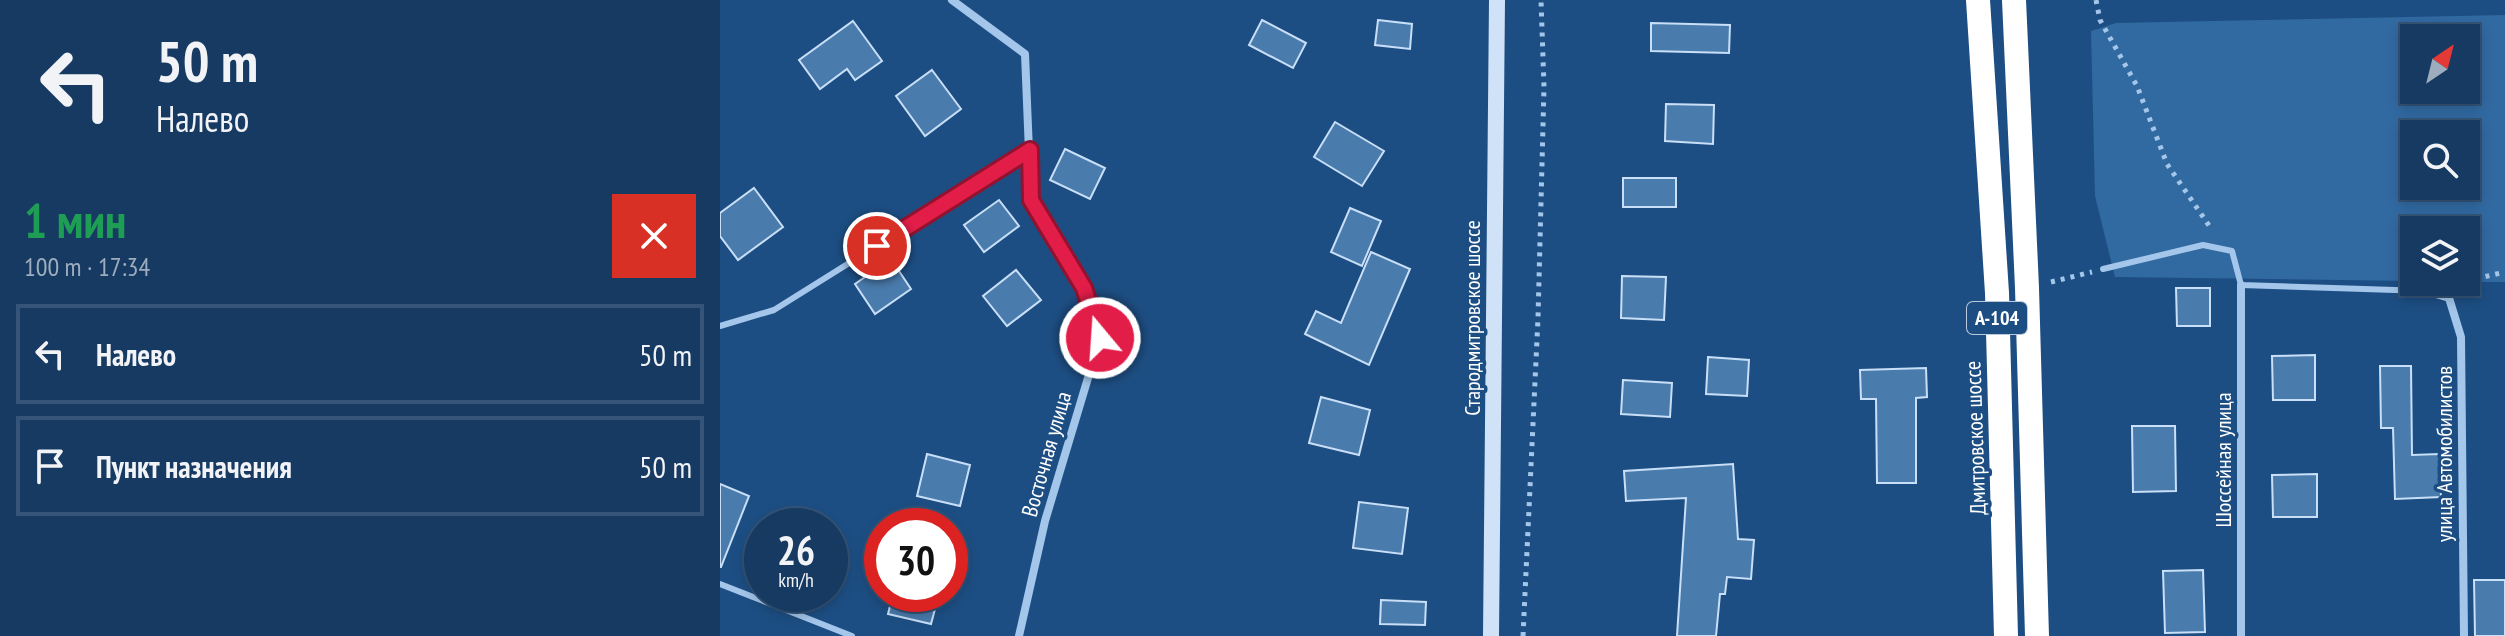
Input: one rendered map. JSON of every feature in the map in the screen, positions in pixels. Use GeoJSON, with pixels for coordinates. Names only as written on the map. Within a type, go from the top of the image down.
{"type":"FeatureCollection","features":[{"type":"Feature","properties":{"kind":"highway","name":"Дмитровское шоссе"},"geometry":{"type":"LineString","coordinates":[[1978,0],[1997,293],[2006,636]]}},
{"type":"Feature","properties":{"kind":"highway","name":"А-104"},"geometry":{"type":"LineString","coordinates":[[2014,1],[2027,288],[2037,636]]}},
{"type":"Feature","properties":{"kind":"street","name":"Восточная улица"},"geometry":{"type":"LineString","coordinates":[[952,0],[1025,54],[1031,200],[1084,288],[1100,338],[1045,521],[1019,636]]}},
{"type":"Feature","properties":{"kind":"street","name":"Стародмитровское шоссе"},"geometry":{"type":"LineString","coordinates":[[1491,636],[1497,0]]}},
{"type":"Feature","properties":{"kind":"street","name":"Шоссейная улица"},"geometry":{"type":"LineString","coordinates":[[2241,285],[2241,636]]}},
{"type":"Feature","properties":{"kind":"street","name":"улица Автомобилистов"},"geometry":{"type":"LineString","coordinates":[[2442,296],[2449,298],[2461,337],[2464,636]]}},
{"type":"Feature","properties":{"kind":"lane"},"geometry":{"type":"LineString","coordinates":[[720,326],[774,310],[1030,150]]}},
{"type":"Feature","properties":{"kind":"lane"},"geometry":{"type":"LineString","coordinates":[[2103,269],[2203,245],[2232,251],[2241,285],[2400,290]]}},
{"type":"Feature","properties":{"kind":"lane"},"geometry":{"type":"LineString","coordinates":[[720,584],[852,636]]}},
{"type":"Feature","properties":{"kind":"path"},"geometry":{"type":"LineString","coordinates":[[1523,636],[1538,318],[1544,87],[1541,0]]}},
{"type":"Feature","properties":{"kind":"path"},"geometry":{"type":"LineString","coordinates":[[2096,0],[2100,20],[2137,86],[2167,164],[2210,227],[2232,251]]}},
{"type":"Feature","properties":{"kind":"path"},"geometry":{"type":"LineString","coordinates":[[2027,288],[2103,269]]}},
{"type":"Feature","properties":{"kind":"path"},"geometry":{"type":"LineString","coordinates":[[2480,278],[2505,272]]}},
{"type":"Feature","properties":{"kind":"shaded area"},"geometry":{"type":"Polygon","coordinates":[[[2505,15],[2505,282],[2480,282],[2480,216],[2400,216],[2400,281],[2115,277],[2095,196],[2091,31],[2116,23],[2505,15]]]}},
{"type":"Feature","properties":{"kind":"building"},"geometry":{"type":"Polygon","coordinates":[[[1262,20],[1306,43],[1293,68],[1249,45],[1262,20]]]}},
{"type":"Feature","properties":{"kind":"building"},"geometry":{"type":"Polygon","coordinates":[[[1378,20],[1412,24],[1410,49],[1375,45],[1378,20]]]}},
{"type":"Feature","properties":{"kind":"building"},"geometry":{"type":"Polygon","coordinates":[[[853,21],[882,61],[855,80],[847,69],[820,89],[799,60],[853,21]]]}},
{"type":"Feature","properties":{"kind":"building"},"geometry":{"type":"Polygon","coordinates":[[[1651,23],[1730,25],[1729,53],[1651,51],[1651,23]]]}},
{"type":"Feature","properties":{"kind":"building"},"geometry":{"type":"Polygon","coordinates":[[[932,70],[961,109],[925,136],[896,96],[932,70]]]}},
{"type":"Feature","properties":{"kind":"building"},"geometry":{"type":"Polygon","coordinates":[[[1666,104],[1714,105],[1713,144],[1665,141],[1666,104]]]}},
{"type":"Feature","properties":{"kind":"building"},"geometry":{"type":"Polygon","coordinates":[[[1335,122],[1384,151],[1362,186],[1314,157],[1335,122]]]}},
{"type":"Feature","properties":{"kind":"building"},"geometry":{"type":"Polygon","coordinates":[[[1065,149],[1105,168],[1090,199],[1050,180],[1065,149]]]}},
{"type":"Feature","properties":{"kind":"building"},"geometry":{"type":"Polygon","coordinates":[[[1623,178],[1676,178],[1676,207],[1623,207],[1623,178]]]}},
{"type":"Feature","properties":{"kind":"building"},"geometry":{"type":"Polygon","coordinates":[[[754,188],[783,227],[738,260],[720,236],[720,213],[754,188]]]}},
{"type":"Feature","properties":{"kind":"building"},"geometry":{"type":"Polygon","coordinates":[[[999,200],[1019,226],[984,252],[964,225],[999,200]]]}},
{"type":"Feature","properties":{"kind":"building"},"geometry":{"type":"Polygon","coordinates":[[[1350,208],[1381,221],[1362,266],[1331,252],[1350,208]]]}},
{"type":"Feature","properties":{"kind":"building"},"geometry":{"type":"Polygon","coordinates":[[[1371,252],[1410,269],[1369,365],[1305,334],[1316,311],[1341,323],[1371,252]]]}},
{"type":"Feature","properties":{"kind":"building"},"geometry":{"type":"Polygon","coordinates":[[[891,259],[911,289],[875,314],[855,284],[891,259]]]}},
{"type":"Feature","properties":{"kind":"building"},"geometry":{"type":"Polygon","coordinates":[[[1016,270],[1041,300],[1007,326],[983,296],[1016,270]]]}},
{"type":"Feature","properties":{"kind":"building"},"geometry":{"type":"Polygon","coordinates":[[[1622,276],[1666,277],[1664,320],[1621,318],[1622,276]]]}},
{"type":"Feature","properties":{"kind":"building"},"geometry":{"type":"Polygon","coordinates":[[[2176,288],[2210,288],[2210,326],[2177,326],[2176,288]]]}},
{"type":"Feature","properties":{"kind":"building"},"geometry":{"type":"Polygon","coordinates":[[[2315,355],[2315,400],[2273,400],[2272,356],[2315,355]]]}},
{"type":"Feature","properties":{"kind":"building"},"geometry":{"type":"Polygon","coordinates":[[[1708,357],[1749,360],[1747,396],[1706,394],[1708,357]]]}},
{"type":"Feature","properties":{"kind":"building"},"geometry":{"type":"Polygon","coordinates":[[[2380,366],[2411,366],[2412,455],[2439,454],[2441,497],[2395,499],[2393,428],[2381,428],[2380,366]]]}},
{"type":"Feature","properties":{"kind":"building"},"geometry":{"type":"Polygon","coordinates":[[[1926,368],[1927,397],[1916,398],[1916,483],[1877,483],[1876,399],[1861,399],[1860,370],[1926,368]]]}},
{"type":"Feature","properties":{"kind":"building"},"geometry":{"type":"Polygon","coordinates":[[[1623,380],[1672,383],[1670,417],[1621,414],[1623,380]]]}},
{"type":"Feature","properties":{"kind":"building"},"geometry":{"type":"Polygon","coordinates":[[[1321,397],[1370,410],[1359,455],[1309,443],[1321,397]]]}},
{"type":"Feature","properties":{"kind":"building"},"geometry":{"type":"Polygon","coordinates":[[[2132,426],[2175,426],[2176,491],[2133,492],[2132,426]]]}},
{"type":"Feature","properties":{"kind":"building"},"geometry":{"type":"Polygon","coordinates":[[[927,454],[970,465],[960,506],[917,496],[927,454]]]}},
{"type":"Feature","properties":{"kind":"building"},"geometry":{"type":"Polygon","coordinates":[[[1733,464],[1738,539],[1754,540],[1751,579],[1727,577],[1725,594],[1720,594],[1716,636],[1677,636],[1686,498],[1626,501],[1624,471],[1733,464]]]}},
{"type":"Feature","properties":{"kind":"building"},"geometry":{"type":"Polygon","coordinates":[[[2317,474],[2317,517],[2273,517],[2272,475],[2317,474]]]}},
{"type":"Feature","properties":{"kind":"building"},"geometry":{"type":"Polygon","coordinates":[[[720,484],[749,496],[720,567],[720,484]]]}},
{"type":"Feature","properties":{"kind":"building"},"geometry":{"type":"Polygon","coordinates":[[[1359,502],[1408,508],[1402,554],[1353,548],[1359,502]]]}},
{"type":"Feature","properties":{"kind":"building"},"geometry":{"type":"Polygon","coordinates":[[[2203,570],[2205,632],[2165,633],[2163,571],[2203,570]]]}},
{"type":"Feature","properties":{"kind":"building"},"geometry":{"type":"Polygon","coordinates":[[[2474,580],[2505,580],[2505,636],[2475,636],[2474,580]]]}},
{"type":"Feature","properties":{"kind":"building"},"geometry":{"type":"Polygon","coordinates":[[[1381,600],[1426,602],[1425,625],[1380,624],[1381,600]]]}},
{"type":"Feature","properties":{"kind":"building"},"geometry":{"type":"Polygon","coordinates":[[[888,612],[934,612],[931,624],[888,612]]]}},
{"type":"Feature","properties":{"kind":"route"},"geometry":{"type":"LineString","coordinates":[[877,246],[1030,150],[1031,200],[1084,288],[1100,338]]}}]}
